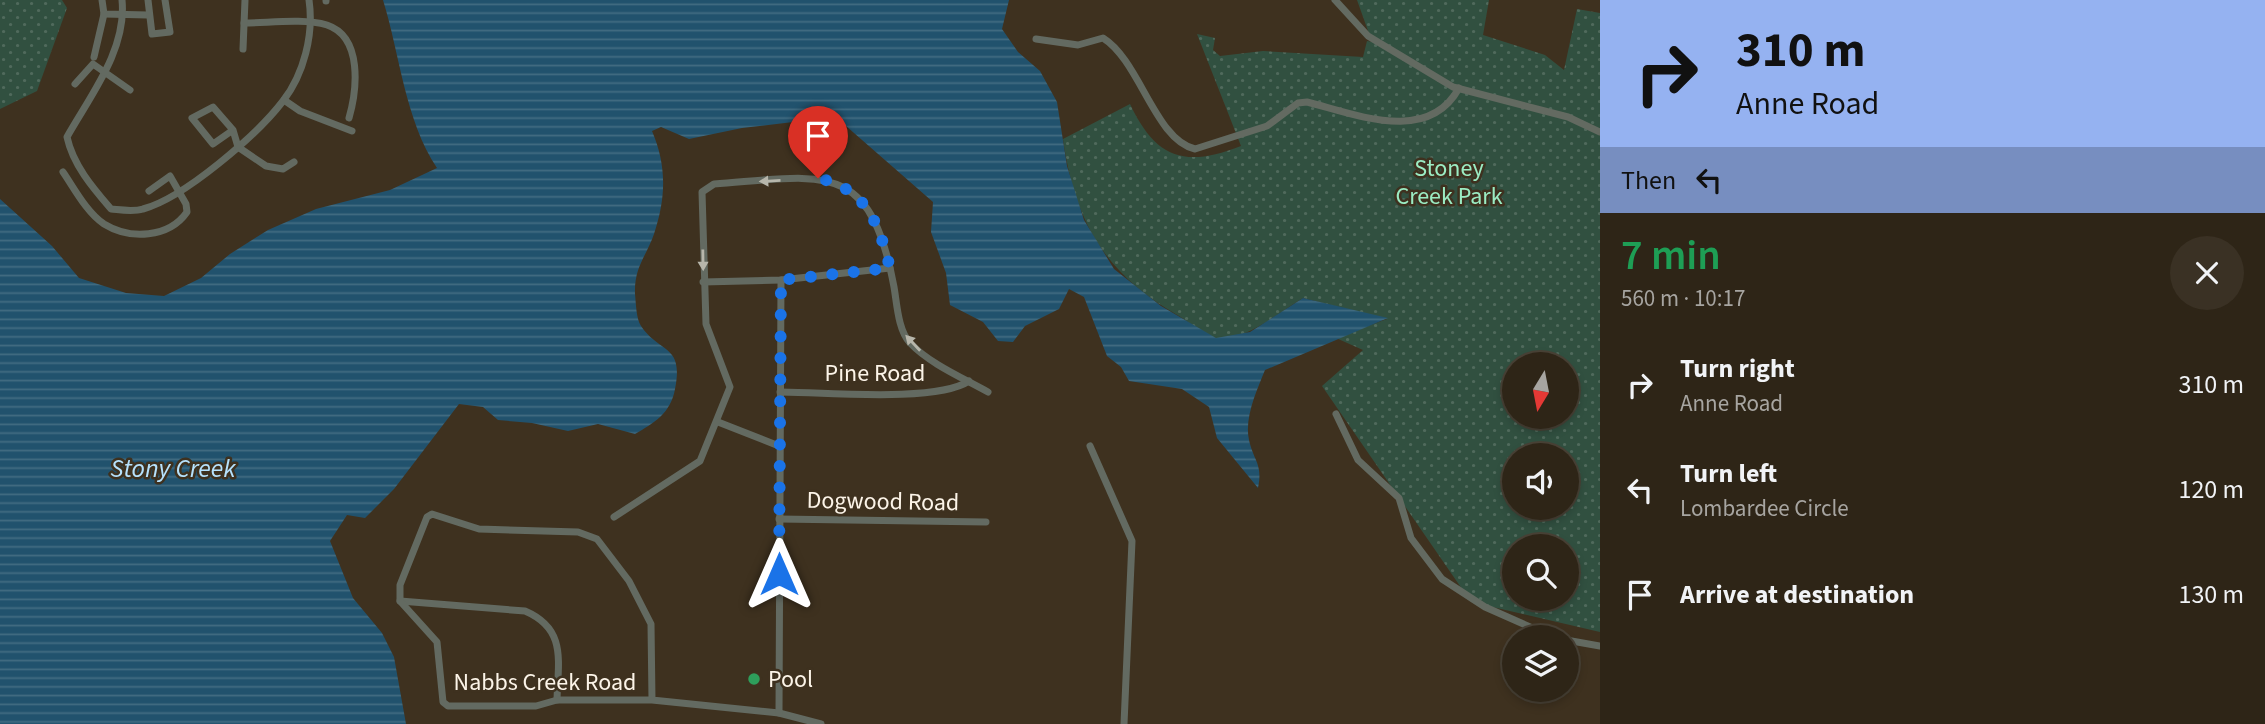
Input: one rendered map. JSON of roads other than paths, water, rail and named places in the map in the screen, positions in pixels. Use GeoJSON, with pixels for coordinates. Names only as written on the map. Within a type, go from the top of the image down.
{"type":"FeatureCollection","features":[{"type":"Feature","properties":{"kind":"street"},"geometry":{"type":"LineString","coordinates":[[94,57],[104,14],[102,0]]}},
{"type":"Feature","properties":{"kind":"street"},"geometry":{"type":"LineString","coordinates":[[111,209],[72,159],[67,137],[114,52],[124,14],[122,0]]}},
{"type":"Feature","properties":{"kind":"street"},"geometry":{"type":"LineString","coordinates":[[148,0],[152,34],[170,32],[165,0]]}},
{"type":"Feature","properties":{"kind":"street"},"geometry":{"type":"LineString","coordinates":[[243,49],[245,0]]}},
{"type":"Feature","properties":{"kind":"street"},"geometry":{"type":"LineString","coordinates":[[111,209],[144,209],[180,191],[238,147],[284,100],[304,60],[313,24],[309,0]]}},
{"type":"Feature","properties":{"kind":"street"},"geometry":{"type":"LineString","coordinates":[[1335,0],[1368,36],[1459,88],[1568,117],[1600,132]]}},
{"type":"Feature","properties":{"kind":"street"},"geometry":{"type":"LineString","coordinates":[[104,14],[148,15]]}},
{"type":"Feature","properties":{"kind":"street"},"geometry":{"type":"LineString","coordinates":[[244,23],[327,25],[343,33],[352,55],[355,73],[349,118]]}},
{"type":"Feature","properties":{"kind":"street"},"geometry":{"type":"LineString","coordinates":[[1036,39],[1078,45],[1103,38],[1118,48],[1174,140],[1195,149],[1267,125],[1298,103],[1307,102],[1399,123],[1417,121],[1444,106],[1459,88]]}},
{"type":"Feature","properties":{"kind":"street"},"geometry":{"type":"LineString","coordinates":[[75,83],[93,64],[130,90]]}},
{"type":"Feature","properties":{"kind":"street"},"geometry":{"type":"LineString","coordinates":[[284,100],[300,111],[352,131]]}},
{"type":"Feature","properties":{"kind":"street"},"geometry":{"type":"LineString","coordinates":[[233,130],[212,144],[192,118],[213,107],[233,130],[238,147],[266,166],[283,169],[294,163]]}},
{"type":"Feature","properties":{"kind":"street"},"geometry":{"type":"LineString","coordinates":[[63,172],[102,223],[123,233],[153,234],[182,220],[187,212],[180,191],[170,176],[149,191]]}},
{"type":"Feature","properties":{"kind":"street"},"geometry":{"type":"LineString","coordinates":[[614,517],[700,461],[730,387],[706,324],[702,192],[714,184],[818,178],[845,187],[864,204],[875,221],[890,268],[901,324],[909,343],[988,392]]}},
{"type":"Feature","properties":{"kind":"street"},"geometry":{"type":"LineString","coordinates":[[102,223],[111,209]]}},
{"type":"Feature","properties":{"kind":"street"},"geometry":{"type":"LineString","coordinates":[[703,282],[781,280],[890,268]]}},
{"type":"Feature","properties":{"kind":"street"},"geometry":{"type":"LineString","coordinates":[[779,713],[781,280]]}},
{"type":"Feature","properties":{"kind":"street","name":"Pine Road"},"geometry":{"type":"LineString","coordinates":[[779,392],[935,392],[961,386],[969,381]]}},
{"type":"Feature","properties":{"kind":"street"},"geometry":{"type":"LineString","coordinates":[[1336,414],[1357,460],[1399,498],[1411,538],[1442,579],[1485,607],[1526,625]]}},
{"type":"Feature","properties":{"kind":"street"},"geometry":{"type":"LineString","coordinates":[[718,422],[779,446]]}},
{"type":"Feature","properties":{"kind":"street"},"geometry":{"type":"LineString","coordinates":[[1090,446],[1132,541],[1124,724]]}},
{"type":"Feature","properties":{"kind":"street"},"geometry":{"type":"LineString","coordinates":[[557,700],[556,647],[552,628],[541,618],[525,611],[400,601],[400,584],[427,517],[432,514],[479,529],[578,532],[597,539],[629,581],[651,624],[652,700]]}},
{"type":"Feature","properties":{"kind":"street","name":"Dogwood Road"},"geometry":{"type":"LineString","coordinates":[[779,519],[986,522]]}},
{"type":"Feature","properties":{"kind":"street","name":"Nabbs Creek Road"},"geometry":{"type":"LineString","coordinates":[[400,601],[437,642],[443,702],[448,706],[536,706],[557,700],[652,700],[779,713],[821,724]]}},
{"type":"Feature","properties":{"kind":"street"},"geometry":{"type":"LineString","coordinates":[[1579,642],[1600,646]]}},
{"type":"Feature","properties":{"kind":"water","name":"Stony Creek"},"geometry":{"type":"Polygon","coordinates":[[[383,0],[1009,0],[1002,29],[1018,52],[1040,71],[1057,102],[1067,166],[1084,220],[1114,269],[1161,306],[1216,338],[1250,332],[1303,298],[1388,318],[1265,370],[1248,423],[1249,440],[1259,468],[1258,488],[1217,438],[1209,407],[1182,389],[1129,381],[1121,367],[1107,356],[1084,297],[1069,289],[1059,309],[1025,326],[1013,342],[998,341],[983,322],[950,305],[946,273],[931,232],[933,202],[846,126],[818,119],[742,128],[689,139],[661,127],[652,131],[662,169],[661,208],[654,234],[638,269],[635,294],[641,326],[668,351],[676,364],[675,389],[666,411],[635,434],[598,424],[568,431],[532,423],[498,420],[483,407],[459,404],[394,489],[365,518],[347,515],[330,541],[353,598],[382,633],[394,657],[406,724],[0,724],[0,199],[52,246],[79,278],[126,293],[164,296],[201,278],[230,254],[268,230],[316,209],[390,190],[437,168],[417,129],[410,108],[383,0]]]}},
{"type":"Feature","properties":{"kind":"place","name":"Pool"},"geometry":{"type":"Point","coordinates":[754,679]}},
{"type":"Feature","properties":{"kind":"park label","name":"Stoney Creek Park"},"geometry":{"type":"Point","coordinates":[1449,182]}}]}
